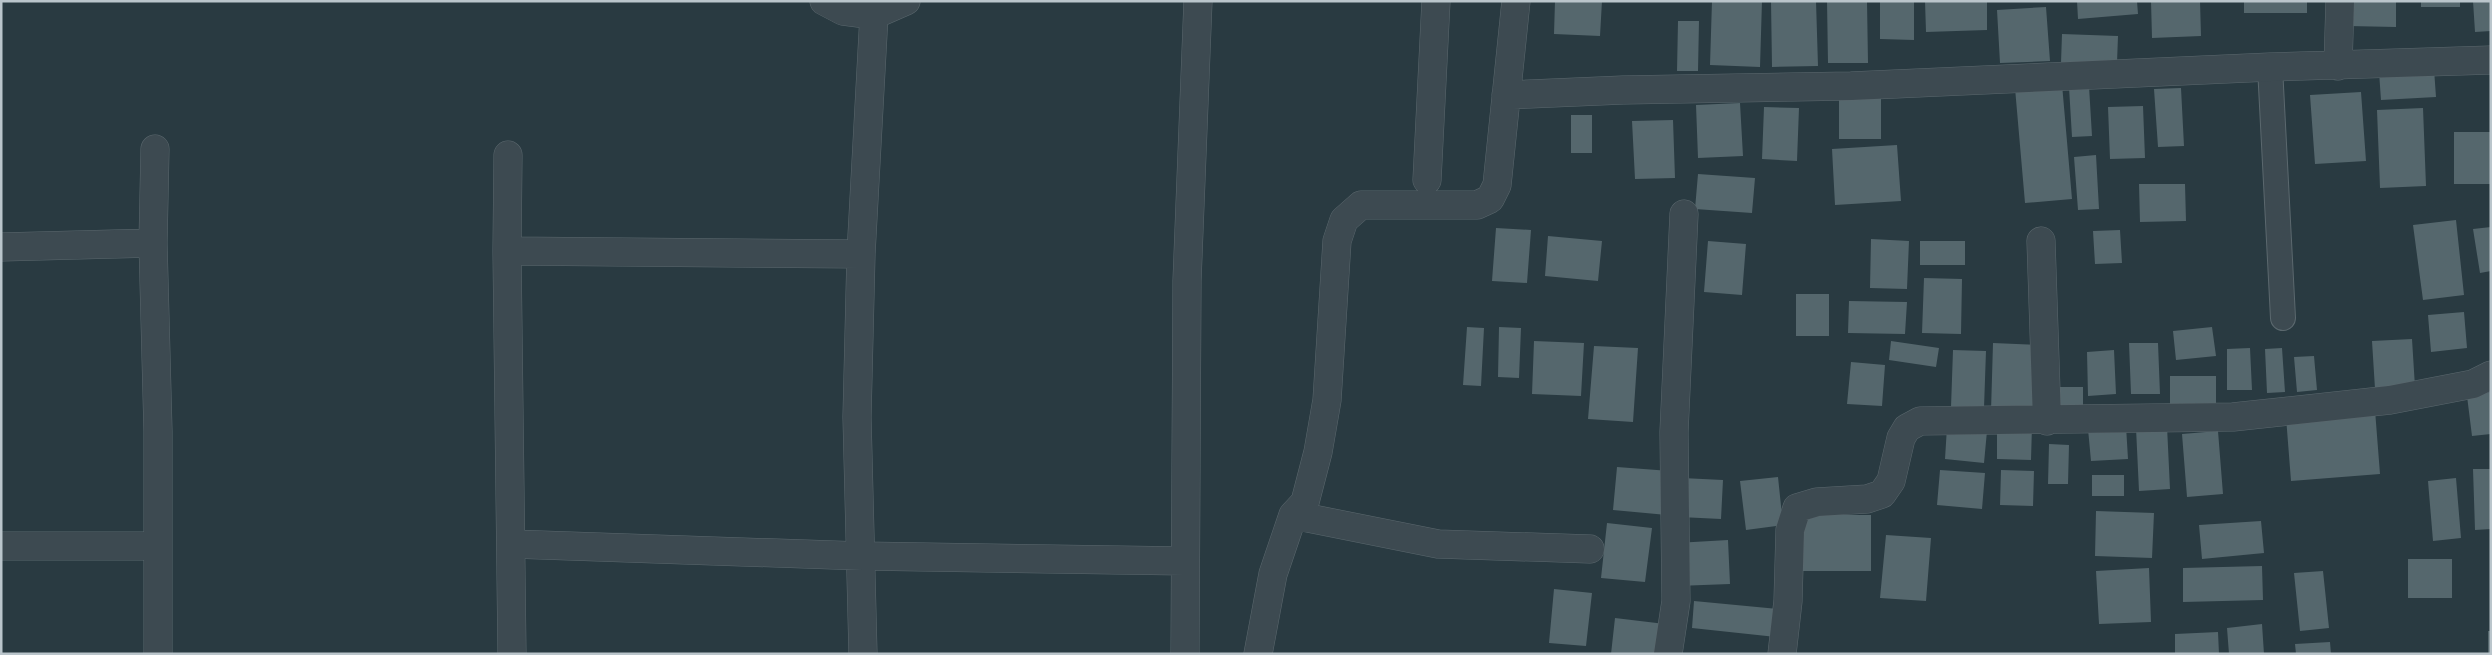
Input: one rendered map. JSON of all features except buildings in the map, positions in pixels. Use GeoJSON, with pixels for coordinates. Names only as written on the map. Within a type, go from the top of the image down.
{"type":"FeatureCollection","features":[{"type":"Feature","properties":{"kind":"street"},"geometry":{"type":"LineString","coordinates":[[824,1],[843,11],[874,15],[906,1]]}},
{"type":"Feature","properties":{"kind":"street"},"geometry":{"type":"LineString","coordinates":[[1185,654],[1187,281],[1198,1]]}},
{"type":"Feature","properties":{"kind":"street"},"geometry":{"type":"LineString","coordinates":[[1427,180],[1436,1]]}},
{"type":"Feature","properties":{"kind":"street"},"geometry":{"type":"LineString","coordinates":[[1258,654],[1273,574],[1293,515],[1305,502],[1325,408],[1337,241],[1344,220],[1361,205],[1477,205],[1490,199],[1497,185],[1516,1]]}},
{"type":"Feature","properties":{"kind":"street"},"geometry":{"type":"LineString","coordinates":[[2338,66],[2340,1]]}},
{"type":"Feature","properties":{"kind":"street"},"geometry":{"type":"LineString","coordinates":[[863,654],[857,417],[861,254],[874,15]]}},
{"type":"Feature","properties":{"kind":"street"},"geometry":{"type":"LineString","coordinates":[[1506,96],[1623,90],[1851,86],[2270,67],[2491,60]]}},
{"type":"Feature","properties":{"kind":"street"},"geometry":{"type":"LineString","coordinates":[[155,149],[153,243],[158,431],[158,654]]}},
{"type":"Feature","properties":{"kind":"street"},"geometry":{"type":"LineString","coordinates":[[508,155],[507,251],[512,654]]}},
{"type":"Feature","properties":{"kind":"street"},"geometry":{"type":"LineString","coordinates":[[1668,654],[1676,601],[1674,432],[1684,214]]}},
{"type":"Feature","properties":{"kind":"street"},"geometry":{"type":"LineString","coordinates":[[2041,241],[2047,421]]}},
{"type":"Feature","properties":{"kind":"street"},"geometry":{"type":"LineString","coordinates":[[1,247],[153,243]]}},
{"type":"Feature","properties":{"kind":"street"},"geometry":{"type":"LineString","coordinates":[[507,251],[861,254]]}},
{"type":"Feature","properties":{"kind":"street"},"geometry":{"type":"LineString","coordinates":[[1782,654],[1788,601],[1790,530],[1798,508],[1816,502],[1867,499],[1882,494],[1892,481],[1901,438],[1907,428],[1920,421],[2047,421],[2242,416],[2390,400],[2473,384],[2491,375]]}},
{"type":"Feature","properties":{"kind":"street"},"geometry":{"type":"LineString","coordinates":[[1293,515],[1438,544],[1590,549]]}},
{"type":"Feature","properties":{"kind":"street"},"geometry":{"type":"LineString","coordinates":[[512,544],[862,556],[1185,561]]}},
{"type":"Feature","properties":{"kind":"street"},"geometry":{"type":"LineString","coordinates":[[1,546],[158,546]]}},
{"type":"Feature","properties":{"kind":"lane"},"geometry":{"type":"LineString","coordinates":[[2270,67],[2283,318]]}}]}
